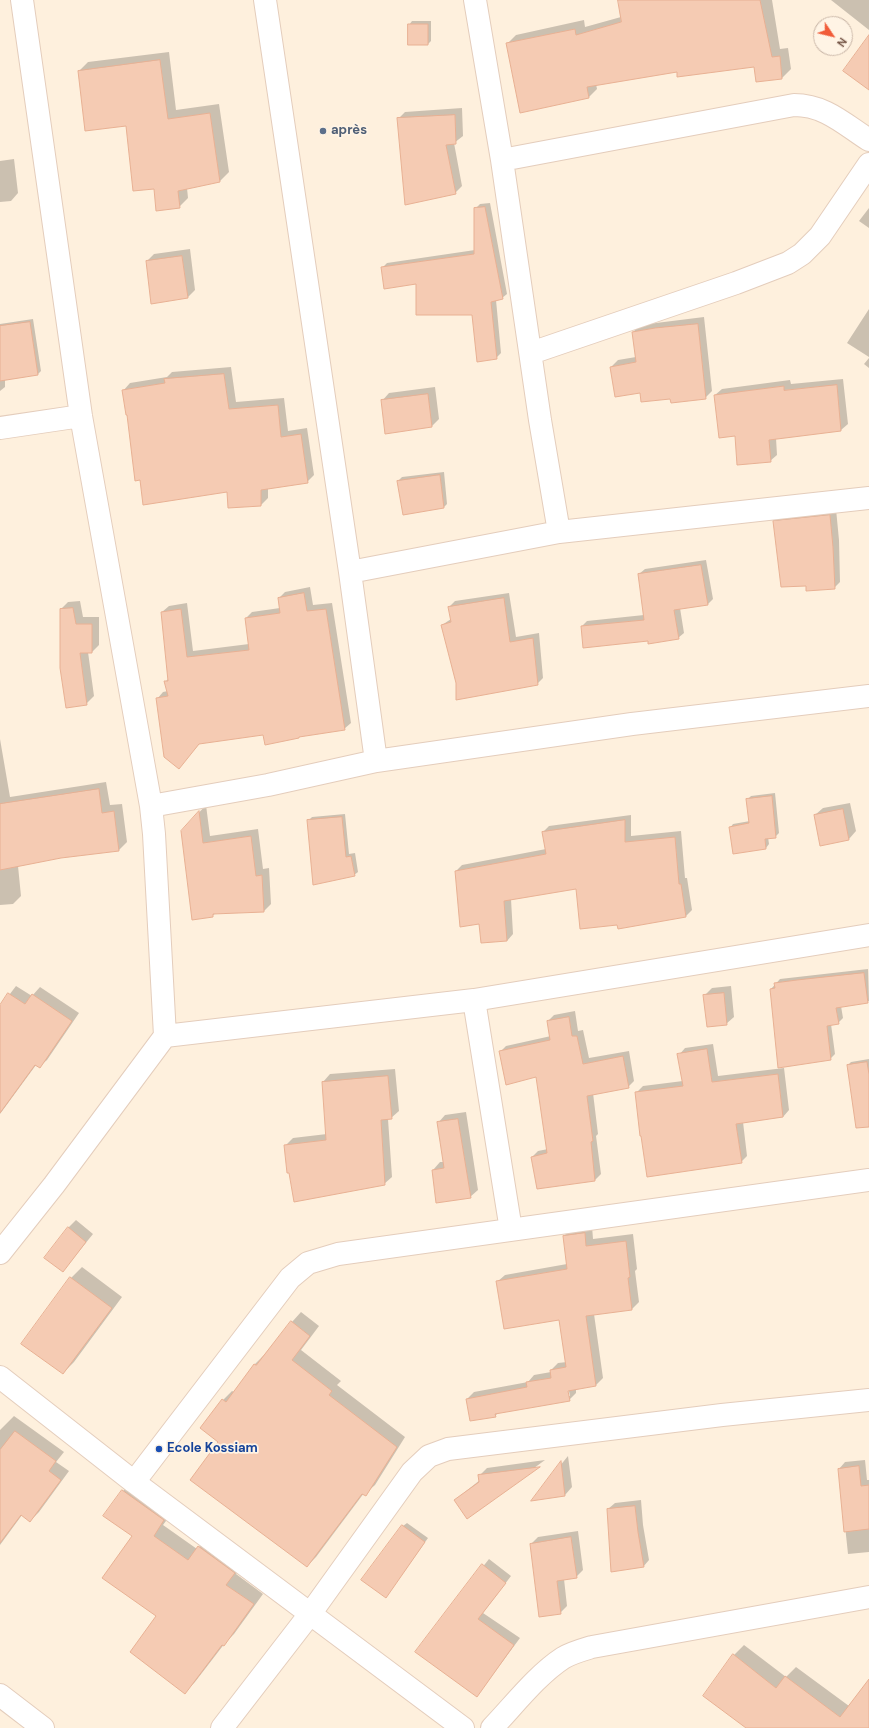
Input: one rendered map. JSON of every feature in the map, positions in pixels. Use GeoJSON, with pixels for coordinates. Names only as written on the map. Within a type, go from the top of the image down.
{"type":"FeatureCollection","features":[{"type":"Feature","properties":{"kind":"street"},"geometry":{"type":"LineString","coordinates":[[0,1253],[54,1185],[165,1036],[154,834],[151,806],[81,416],[22,0]]}},
{"type":"Feature","properties":{"kind":"street"},"geometry":{"type":"LineString","coordinates":[[265,0],[350,572],[376,761]]}},
{"type":"Feature","properties":{"kind":"street"},"geometry":{"type":"LineString","coordinates":[[475,0],[502,160],[559,532]]}},
{"type":"Feature","properties":{"kind":"street"},"geometry":{"type":"LineString","coordinates":[[502,160],[794,105],[807,105],[825,111],[869,140]]}},
{"type":"Feature","properties":{"kind":"street"},"geometry":{"type":"LineString","coordinates":[[531,353],[736,283],[788,262],[802,254],[820,236],[869,164]]}},
{"type":"Feature","properties":{"kind":"street"},"geometry":{"type":"LineString","coordinates":[[0,428],[81,416]]}},
{"type":"Feature","properties":{"kind":"street"},"geometry":{"type":"LineString","coordinates":[[350,572],[559,532],[869,498]]}},
{"type":"Feature","properties":{"kind":"street"},"geometry":{"type":"LineString","coordinates":[[151,806],[268,785],[376,761],[632,724],[869,696]]}},
{"type":"Feature","properties":{"kind":"street"},"geometry":{"type":"LineString","coordinates":[[165,1036],[474,1000],[869,935]]}},
{"type":"Feature","properties":{"kind":"street"},"geometry":{"type":"LineString","coordinates":[[474,1000],[511,1230]]}},
{"type":"Feature","properties":{"kind":"street"},"geometry":{"type":"LineString","coordinates":[[134,1482],[227,1358],[290,1278],[300,1268],[320,1259],[338,1254],[750,1198],[869,1180]]}},
{"type":"Feature","properties":{"kind":"street"},"geometry":{"type":"LineString","coordinates":[[0,1377],[134,1482],[463,1728]]}},
{"type":"Feature","properties":{"kind":"street"},"geometry":{"type":"LineString","coordinates":[[222,1728],[310,1614],[412,1472],[429,1456],[448,1449],[722,1415],[869,1400]]}},
{"type":"Feature","properties":{"kind":"street"},"geometry":{"type":"LineString","coordinates":[[492,1728],[548,1668],[564,1657],[592,1646],[869,1597]]}},
{"type":"Feature","properties":{"kind":"street"},"geometry":{"type":"LineString","coordinates":[[0,1695],[43,1728]]}},
{"type":"Feature","properties":{"kind":"building"},"geometry":{"type":"Polygon","coordinates":[[[618,0],[760,0],[772,57],[780,56],[782,79],[756,82],[754,67],[677,77],[677,72],[587,87],[589,98],[520,113],[506,43],[575,29],[576,35],[621,22],[618,0]]]}},
{"type":"Feature","properties":{"kind":"building"},"geometry":{"type":"Polygon","coordinates":[[[408,24],[428,24],[428,45],[408,45],[408,24]]]}},
{"type":"Feature","properties":{"kind":"building"},"geometry":{"type":"Polygon","coordinates":[[[869,35],[869,90],[843,71],[869,35]]]}},
{"type":"Feature","properties":{"kind":"building"},"geometry":{"type":"Polygon","coordinates":[[[160,60],[168,119],[210,113],[220,182],[178,191],[180,208],[156,211],[154,189],[133,191],[126,126],[85,131],[78,71],[160,60]]]}},
{"type":"Feature","properties":{"kind":"building"},"geometry":{"type":"Polygon","coordinates":[[[455,115],[456,144],[446,145],[456,194],[405,205],[397,118],[455,115]]]}},
{"type":"Feature","properties":{"kind":"building"},"geometry":{"type":"Polygon","coordinates":[[[485,207],[503,299],[491,302],[497,359],[477,362],[472,315],[416,315],[416,284],[384,289],[381,267],[474,254],[474,208],[485,207]]]}},
{"type":"Feature","properties":{"kind":"building"},"geometry":{"type":"Polygon","coordinates":[[[182,256],[188,298],[151,304],[146,261],[182,256]]]}},
{"type":"Feature","properties":{"kind":"building"},"geometry":{"type":"Polygon","coordinates":[[[30,322],[38,375],[0,381],[0,326],[30,322]]]}},
{"type":"Feature","properties":{"kind":"building"},"geometry":{"type":"Polygon","coordinates":[[[698,324],[706,399],[671,403],[670,399],[641,402],[640,393],[615,397],[610,367],[636,362],[632,332],[655,328],[698,324]]]}},
{"type":"Feature","properties":{"kind":"building"},"geometry":{"type":"Polygon","coordinates":[[[224,374],[229,409],[278,405],[281,437],[301,434],[308,483],[261,490],[261,506],[228,508],[227,492],[143,505],[140,480],[135,481],[127,415],[122,390],[165,383],[164,379],[224,374]]]}},
{"type":"Feature","properties":{"kind":"building"},"geometry":{"type":"Polygon","coordinates":[[[837,385],[841,431],[769,440],[771,462],[737,465],[735,436],[719,438],[714,395],[784,386],[784,390],[837,385]]]}},
{"type":"Feature","properties":{"kind":"building"},"geometry":{"type":"Polygon","coordinates":[[[428,394],[432,427],[385,434],[381,400],[428,394]]]}},
{"type":"Feature","properties":{"kind":"building"},"geometry":{"type":"Polygon","coordinates":[[[440,475],[444,508],[403,515],[397,481],[440,475]]]}},
{"type":"Feature","properties":{"kind":"building"},"geometry":{"type":"Polygon","coordinates":[[[830,515],[835,589],[806,591],[806,586],[781,587],[773,521],[830,515]]]}},
{"type":"Feature","properties":{"kind":"building"},"geometry":{"type":"Polygon","coordinates":[[[701,565],[708,605],[674,610],[679,639],[648,644],[648,641],[583,648],[581,626],[644,620],[638,574],[701,565]]]}},
{"type":"Feature","properties":{"kind":"building"},"geometry":{"type":"Polygon","coordinates":[[[304,593],[307,611],[326,609],[345,730],[299,737],[265,745],[263,735],[199,744],[179,769],[164,757],[156,698],[168,696],[164,681],[168,681],[161,612],[181,609],[187,657],[249,650],[245,618],[280,613],[278,598],[304,593]]]}},
{"type":"Feature","properties":{"kind":"building"},"geometry":{"type":"Polygon","coordinates":[[[504,598],[510,642],[533,638],[538,685],[456,700],[456,683],[441,625],[451,622],[448,607],[504,598]]]}},
{"type":"Feature","properties":{"kind":"building"},"geometry":{"type":"Polygon","coordinates":[[[73,608],[76,624],[92,624],[92,653],[80,653],[87,705],[66,708],[60,668],[60,609],[73,608]]]}},
{"type":"Feature","properties":{"kind":"building"},"geometry":{"type":"Polygon","coordinates":[[[99,789],[102,813],[114,811],[119,851],[61,858],[0,870],[0,804],[99,789]]]}},
{"type":"Feature","properties":{"kind":"building"},"geometry":{"type":"Polygon","coordinates":[[[772,796],[776,838],[765,839],[766,849],[733,854],[729,827],[749,823],[746,799],[772,796]]]}},
{"type":"Feature","properties":{"kind":"building"},"geometry":{"type":"Polygon","coordinates":[[[843,809],[849,840],[820,846],[814,815],[843,809]]]}},
{"type":"Feature","properties":{"kind":"building"},"geometry":{"type":"Polygon","coordinates":[[[199,811],[203,843],[251,836],[256,876],[262,875],[264,912],[213,914],[213,917],[192,920],[181,831],[199,811]]]}},
{"type":"Feature","properties":{"kind":"building"},"geometry":{"type":"Polygon","coordinates":[[[342,817],[346,857],[351,856],[355,876],[313,885],[307,820],[342,817]]]}},
{"type":"Feature","properties":{"kind":"building"},"geometry":{"type":"Polygon","coordinates":[[[625,820],[625,842],[675,837],[679,884],[681,884],[686,917],[618,929],[617,925],[580,929],[576,889],[504,901],[507,941],[481,943],[479,924],[460,927],[455,871],[546,854],[542,832],[625,820]]]}},
{"type":"Feature","properties":{"kind":"building"},"geometry":{"type":"Polygon","coordinates":[[[864,973],[868,1003],[836,1008],[839,1024],[827,1026],[831,1060],[778,1068],[770,989],[775,988],[774,983],[864,973]]]}},
{"type":"Feature","properties":{"kind":"building"},"geometry":{"type":"Polygon","coordinates":[[[8,993],[25,1004],[32,994],[72,1021],[40,1068],[35,1065],[0,1113],[0,1005],[8,993]]]}},
{"type":"Feature","properties":{"kind":"building"},"geometry":{"type":"Polygon","coordinates":[[[724,993],[727,1025],[707,1027],[703,995],[724,993]]]}},
{"type":"Feature","properties":{"kind":"building"},"geometry":{"type":"Polygon","coordinates":[[[569,1017],[572,1036],[577,1036],[583,1064],[623,1056],[629,1088],[587,1096],[593,1141],[591,1142],[595,1181],[537,1189],[531,1157],[547,1153],[536,1077],[506,1085],[499,1051],[550,1040],[547,1021],[569,1017]]]}},
{"type":"Feature","properties":{"kind":"building"},"geometry":{"type":"Polygon","coordinates":[[[707,1049],[712,1082],[778,1074],[783,1117],[736,1124],[742,1163],[647,1177],[635,1092],[683,1086],[677,1054],[707,1049]]]}},
{"type":"Feature","properties":{"kind":"building"},"geometry":{"type":"Polygon","coordinates":[[[867,1062],[869,1074],[869,1127],[856,1128],[847,1065],[867,1062]]]}},
{"type":"Feature","properties":{"kind":"building"},"geometry":{"type":"Polygon","coordinates":[[[388,1076],[392,1119],[381,1120],[385,1185],[294,1202],[289,1173],[287,1173],[284,1145],[326,1140],[322,1082],[388,1076]]]}},
{"type":"Feature","properties":{"kind":"building"},"geometry":{"type":"Polygon","coordinates":[[[458,1119],[471,1198],[436,1203],[432,1170],[444,1168],[437,1122],[458,1119]]]}},
{"type":"Feature","properties":{"kind":"building"},"geometry":{"type":"Polygon","coordinates":[[[68,1227],[86,1242],[63,1272],[44,1258],[68,1227]]]}},
{"type":"Feature","properties":{"kind":"building"},"geometry":{"type":"Polygon","coordinates":[[[585,1233],[586,1246],[626,1241],[630,1277],[628,1278],[632,1310],[586,1316],[596,1386],[568,1391],[570,1401],[495,1414],[496,1417],[470,1421],[466,1399],[527,1387],[526,1382],[551,1378],[550,1370],[566,1367],[559,1320],[504,1329],[496,1281],[567,1269],[563,1236],[585,1233]]]}},
{"type":"Feature","properties":{"kind":"building"},"geometry":{"type":"Polygon","coordinates":[[[70,1277],[112,1308],[63,1374],[21,1344],[70,1277]]]}},
{"type":"Feature","properties":{"kind":"building"},"geometry":{"type":"Polygon","coordinates":[[[291,1321],[310,1336],[292,1360],[332,1391],[329,1395],[397,1447],[366,1496],[362,1494],[307,1567],[190,1480],[218,1442],[200,1428],[222,1399],[226,1402],[254,1364],[256,1365],[291,1321]]]}},
{"type":"Feature","properties":{"kind":"building"},"geometry":{"type":"Polygon","coordinates":[[[15,1431],[56,1461],[49,1471],[61,1480],[30,1522],[21,1515],[0,1543],[0,1450],[15,1431]]]}},
{"type":"Feature","properties":{"kind":"building"},"geometry":{"type":"Polygon","coordinates":[[[561,1461],[565,1496],[531,1501],[561,1461]]]}},
{"type":"Feature","properties":{"kind":"building"},"geometry":{"type":"Polygon","coordinates":[[[859,1466],[861,1486],[869,1485],[869,1529],[844,1532],[838,1469],[859,1466]]]}},
{"type":"Feature","properties":{"kind":"building"},"geometry":{"type":"Polygon","coordinates":[[[540,1467],[467,1519],[454,1500],[479,1482],[478,1475],[540,1467]]]}},
{"type":"Feature","properties":{"kind":"building"},"geometry":{"type":"Polygon","coordinates":[[[122,1490],[164,1520],[154,1536],[188,1560],[198,1546],[235,1573],[226,1585],[254,1604],[224,1646],[222,1645],[185,1694],[130,1652],[156,1616],[102,1578],[132,1536],[103,1516],[122,1490]]]}},
{"type":"Feature","properties":{"kind":"building"},"geometry":{"type":"Polygon","coordinates":[[[635,1506],[644,1567],[611,1572],[607,1509],[635,1506]]]}},
{"type":"Feature","properties":{"kind":"building"},"geometry":{"type":"Polygon","coordinates":[[[402,1525],[425,1542],[386,1598],[361,1580],[402,1525]]]}},
{"type":"Feature","properties":{"kind":"building"},"geometry":{"type":"Polygon","coordinates":[[[571,1537],[577,1578],[557,1581],[561,1614],[539,1617],[530,1544],[571,1537]]]}},
{"type":"Feature","properties":{"kind":"building"},"geometry":{"type":"Polygon","coordinates":[[[482,1564],[506,1583],[478,1619],[514,1645],[477,1697],[415,1652],[482,1564]]]}},
{"type":"Feature","properties":{"kind":"building"},"geometry":{"type":"Polygon","coordinates":[[[733,1654],[776,1688],[785,1676],[840,1717],[869,1679],[869,1728],[746,1728],[703,1696],[733,1654]]]}},
{"type":"Feature","properties":{"kind":"place","name":"après"},"geometry":{"type":"Point","coordinates":[323,131]}},
{"type":"Feature","properties":{"kind":"place","name":"Ecole Kossiam"},"geometry":{"type":"Point","coordinates":[159,1449]}}]}
